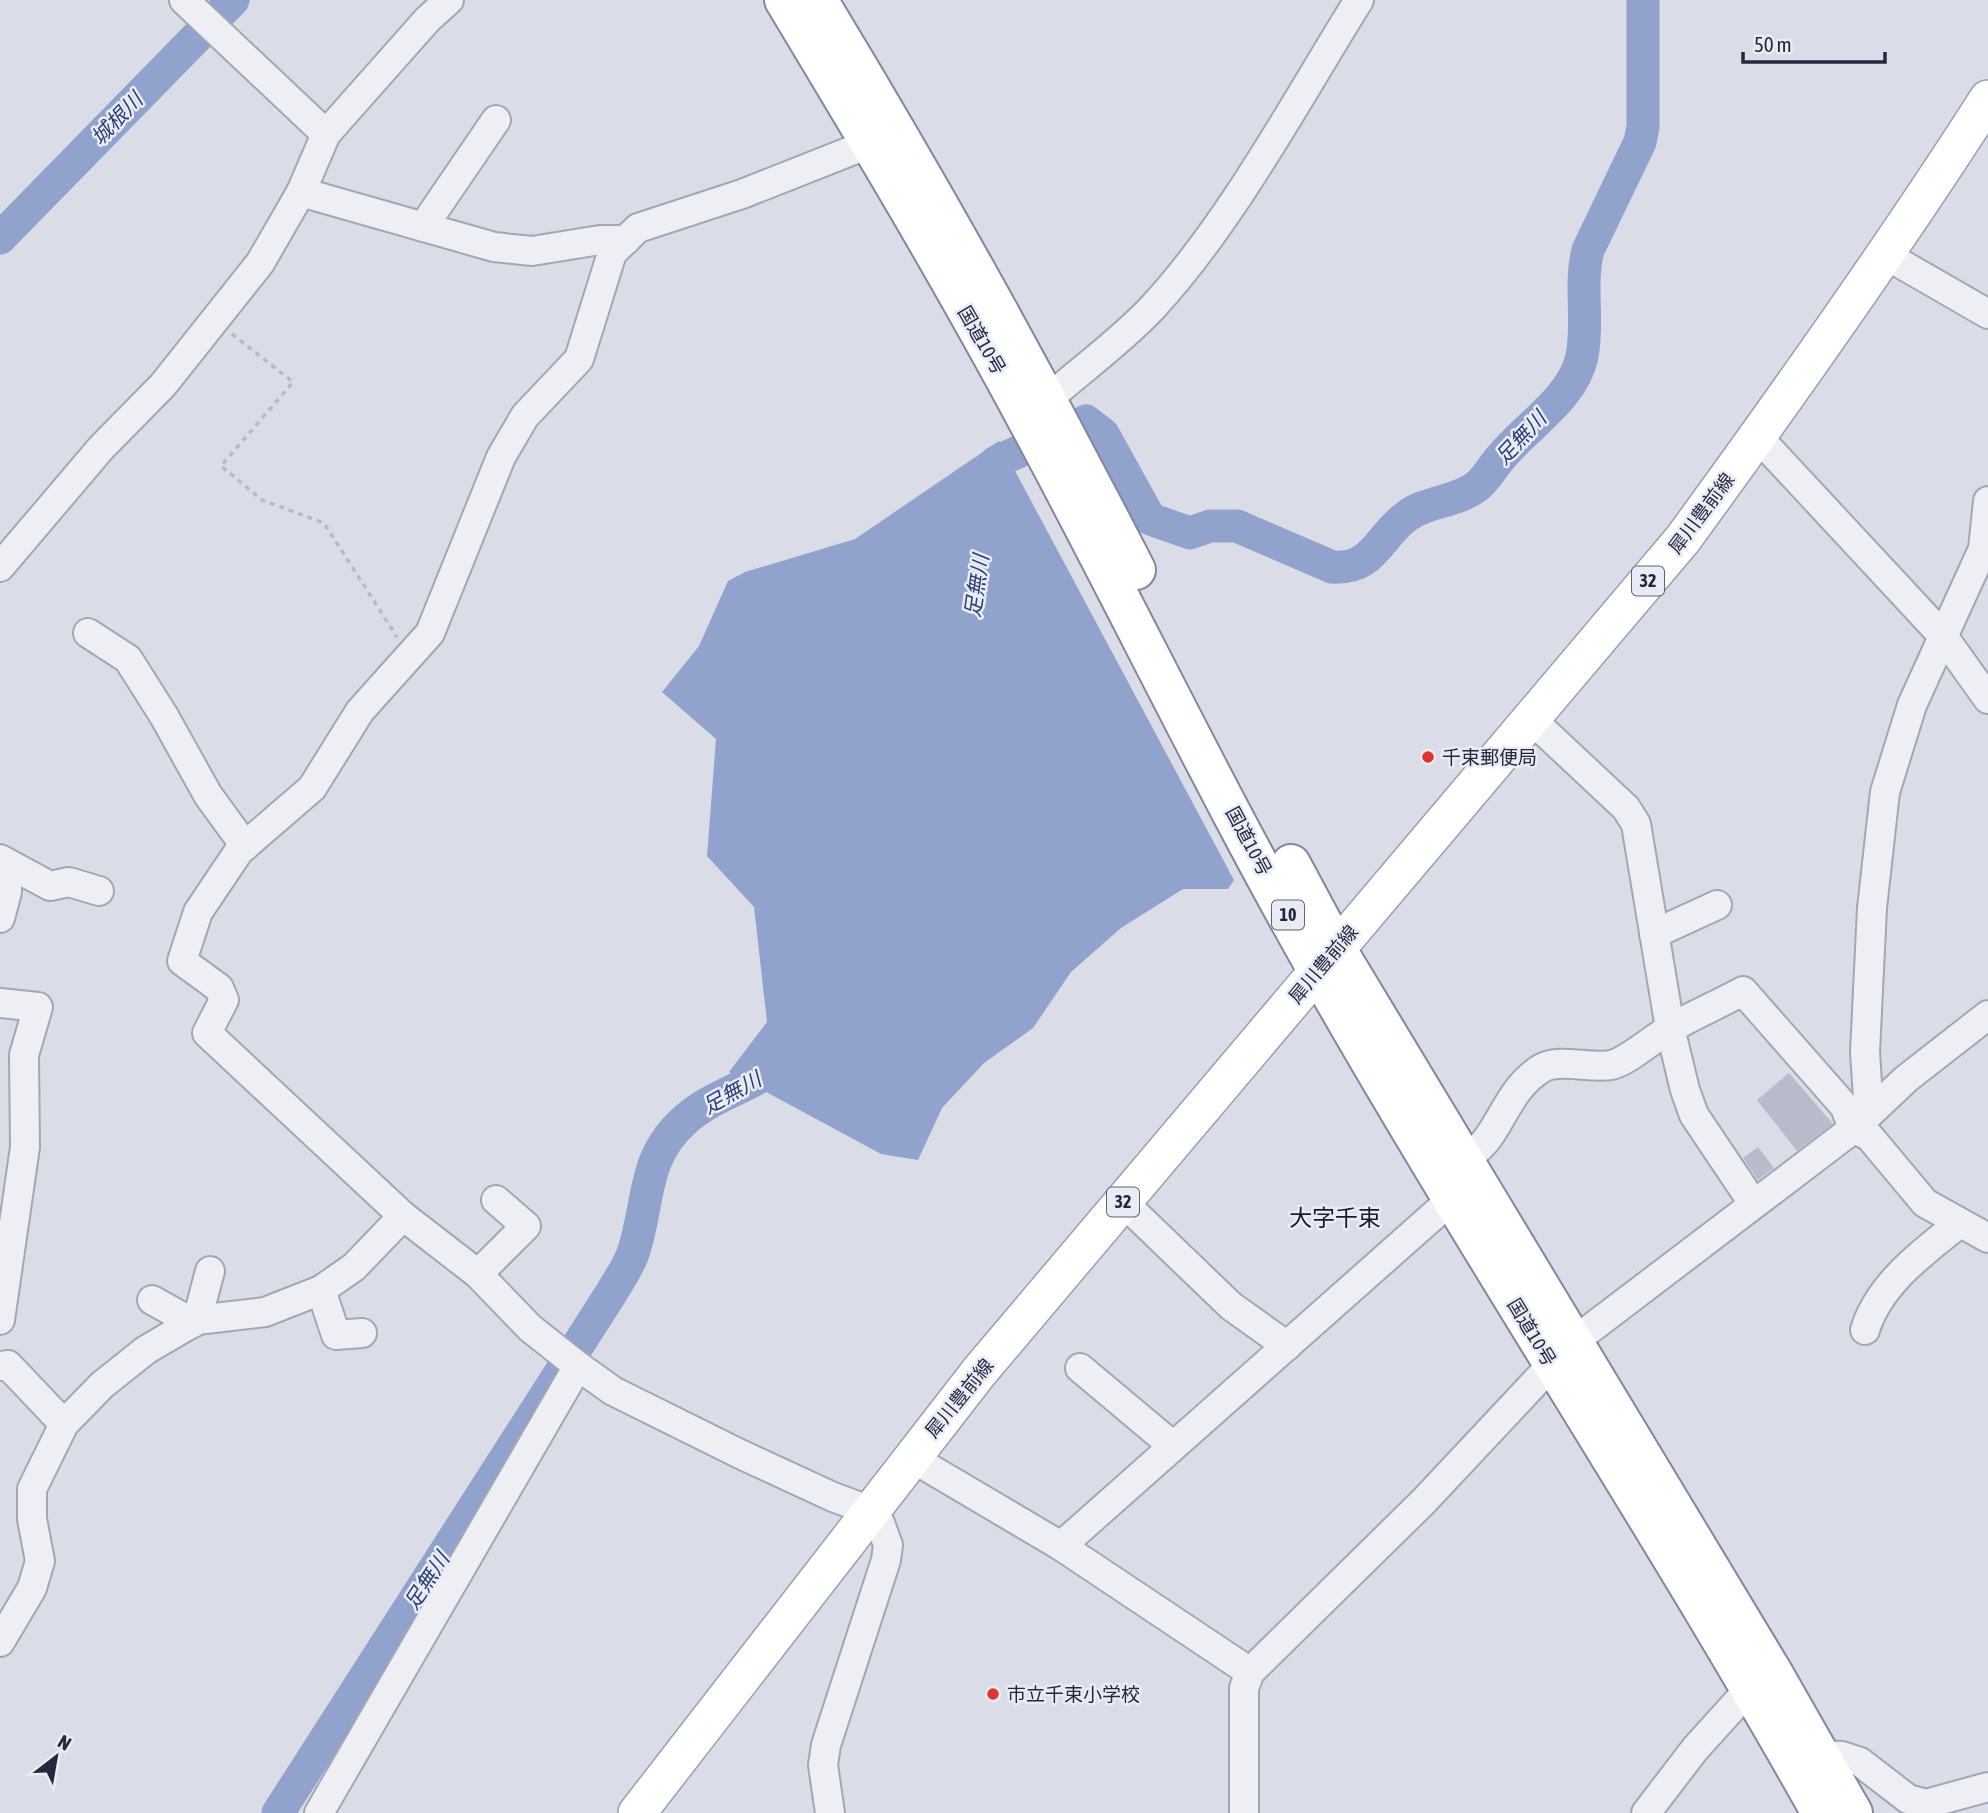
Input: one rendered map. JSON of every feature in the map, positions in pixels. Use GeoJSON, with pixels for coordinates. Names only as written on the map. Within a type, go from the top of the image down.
{"type":"FeatureCollection","features":[{"type":"Feature","properties":{"kind":"highway","name":"国道10号"},"geometry":{"type":"LineString","coordinates":[[784,0],[870,143],[1327,959],[1462,1159],[1563,1354],[1821,1813]]}},
{"type":"Feature","properties":{"kind":"highway","name":"国道10号"},"geometry":{"type":"LineString","coordinates":[[818,0],[898,131],[1048,399],[1189,673],[1327,959],[1451,1200],[1563,1354],[1821,1755],[1853,1813]]}},
{"type":"Feature","properties":{"kind":"main road","name":"犀川豊前線"},"geometry":{"type":"LineString","coordinates":[[637,1813],[988,1361],[1683,539],[1758,437],[1988,99]]}},
{"type":"Feature","properties":{"kind":"street"},"geometry":{"type":"LineString","coordinates":[[184,0],[326,134]]}},
{"type":"Feature","properties":{"kind":"street"},"geometry":{"type":"LineString","coordinates":[[0,567],[101,448],[163,385],[260,263],[301,192],[326,134],[427,20],[449,0]]}},
{"type":"Feature","properties":{"kind":"street"},"geometry":{"type":"LineString","coordinates":[[1048,399],[1151,308],[1190,260],[1261,156],[1359,0]]}},
{"type":"Feature","properties":{"kind":"street"},"geometry":{"type":"LineString","coordinates":[[423,227],[496,120]]}},
{"type":"Feature","properties":{"kind":"street"},"geometry":{"type":"LineString","coordinates":[[830,1813],[823,1765],[826,1745],[886,1560],[888,1545],[880,1523],[871,1511],[833,1497],[613,1391],[530,1328],[478,1274],[403,1216],[207,1033],[224,1000],[219,988],[182,961],[198,912],[245,846],[312,788],[360,710],[430,633],[500,457],[525,416],[579,359],[612,253],[638,228],[742,194],[870,143]]}},
{"type":"Feature","properties":{"kind":"street"},"geometry":{"type":"LineString","coordinates":[[301,192],[494,247],[532,251],[600,240],[626,240]]}},
{"type":"Feature","properties":{"kind":"street"},"geometry":{"type":"LineString","coordinates":[[1884,254],[1988,314]]}},
{"type":"Feature","properties":{"kind":"street"},"geometry":{"type":"LineString","coordinates":[[1758,437],[1943,636],[1988,699]]}},
{"type":"Feature","properties":{"kind":"street"},"geometry":{"type":"LineString","coordinates":[[1853,1129],[1868,1098],[1865,1052],[1872,908],[1885,792],[1912,705],[1983,549],[1988,501]]}},
{"type":"Feature","properties":{"kind":"street"},"geometry":{"type":"LineString","coordinates":[[88,632],[128,659],[164,716],[208,795],[245,846]]}},
{"type":"Feature","properties":{"kind":"street"},"geometry":{"type":"LineString","coordinates":[[1532,720],[1626,808],[1636,824],[1670,1028],[1694,1115],[1753,1203]]}},
{"type":"Feature","properties":{"kind":"street"},"geometry":{"type":"LineString","coordinates":[[4,862],[50,886],[69,882],[99,891]]}},
{"type":"Feature","properties":{"kind":"street"},"geometry":{"type":"LineString","coordinates":[[0,918],[6,892],[4,862]]}},
{"type":"Feature","properties":{"kind":"street"},"geometry":{"type":"LineString","coordinates":[[1654,934],[1717,905]]}},
{"type":"Feature","properties":{"kind":"street"},"geometry":{"type":"LineString","coordinates":[[1061,1546],[1451,1200],[1462,1159],[1477,1153],[1488,1141],[1511,1095],[1527,1078],[1546,1066],[1614,1065],[1670,1028],[1743,991],[1845,1107],[1853,1129],[1869,1136],[1925,1203],[1988,1238]]}},
{"type":"Feature","properties":{"kind":"street"},"geometry":{"type":"LineString","coordinates":[[0,1003],[38,1007],[24,1055],[25,1147],[0,1320]]}},
{"type":"Feature","properties":{"kind":"street"},"geometry":{"type":"LineString","coordinates":[[1244,1813],[1244,1688],[1250,1672],[1424,1501],[1563,1354],[1753,1203],[1853,1129],[1906,1079],[1988,1015]]}},
{"type":"Feature","properties":{"kind":"street"},"geometry":{"type":"LineString","coordinates":[[478,1274],[526,1226],[496,1200]]}},
{"type":"Feature","properties":{"kind":"street"},"geometry":{"type":"LineString","coordinates":[[1123,1202],[1231,1306],[1287,1346]]}},
{"type":"Feature","properties":{"kind":"street"},"geometry":{"type":"LineString","coordinates":[[0,1642],[35,1579],[40,1561],[32,1519],[32,1489],[64,1424],[102,1385],[146,1350],[195,1322],[265,1312],[321,1290],[354,1267],[403,1216]]}},
{"type":"Feature","properties":{"kind":"street"},"geometry":{"type":"LineString","coordinates":[[1865,1330],[1870,1313],[1912,1260],[1960,1223]]}},
{"type":"Feature","properties":{"kind":"street"},"geometry":{"type":"LineString","coordinates":[[195,1322],[210,1271]]}},
{"type":"Feature","properties":{"kind":"street"},"geometry":{"type":"LineString","coordinates":[[321,1290],[335,1335],[362,1333]]}},
{"type":"Feature","properties":{"kind":"street"},"geometry":{"type":"LineString","coordinates":[[152,1300],[195,1322]]}},
{"type":"Feature","properties":{"kind":"street"},"geometry":{"type":"LineString","coordinates":[[0,1366],[8,1365],[64,1424]]}},
{"type":"Feature","properties":{"kind":"street"},"geometry":{"type":"LineString","coordinates":[[319,1813],[578,1366]]}},
{"type":"Feature","properties":{"kind":"street"},"geometry":{"type":"LineString","coordinates":[[1080,1368],[1173,1446]]}},
{"type":"Feature","properties":{"kind":"street"},"geometry":{"type":"LineString","coordinates":[[912,1458],[1061,1546],[1250,1672]]}},
{"type":"Feature","properties":{"kind":"street"},"geometry":{"type":"LineString","coordinates":[[1646,1813],[1695,1749],[1751,1687]]}},
{"type":"Feature","properties":{"kind":"street"},"geometry":{"type":"LineString","coordinates":[[1821,1755],[1842,1756],[1860,1762],[1909,1806],[1988,1787]]}},
{"type":"Feature","properties":{"kind":"path"},"geometry":{"type":"LineString","coordinates":[[214,320],[293,382],[221,466],[262,500],[324,523],[410,657]]}},
{"type":"Feature","properties":{"kind":"water"},"geometry":{"type":"Polygon","coordinates":[[[999,441],[1234,880],[1228,889],[1183,889],[1121,928],[1071,972],[1033,1028],[984,1063],[942,1108],[918,1160],[881,1154],[729,1072],[767,1022],[754,907],[707,856],[716,739],[662,692],[699,646],[728,581],[745,572],[855,539],[999,441]]]}},
{"type":"Feature","properties":{"kind":"building"},"geometry":{"type":"Polygon","coordinates":[[[1789,1073],[1833,1124],[1797,1151],[1757,1100],[1789,1073]]]}},
{"type":"Feature","properties":{"kind":"building"},"geometry":{"type":"Polygon","coordinates":[[[1758,1147],[1774,1168],[1758,1180],[1743,1158],[1758,1147]]]}},
{"type":"Feature","properties":{"kind":"waterway","name":"城根川"},"geometry":{"type":"LineString","coordinates":[[0,238],[233,0]]}},
{"type":"Feature","properties":{"kind":"waterway","name":"足無川"},"geometry":{"type":"LineString","coordinates":[[1080,424],[1086,421],[1103,434],[1150,519],[1190,533],[1210,526],[1237,526],[1332,567],[1346,567],[1367,558],[1407,516],[1476,487],[1513,444],[1549,410],[1570,385],[1577,371],[1584,343],[1584,276],[1588,250],[1640,142],[1643,127],[1643,0]]}},
{"type":"Feature","properties":{"kind":"waterway","name":"足無川"},"geometry":{"type":"LineString","coordinates":[[991,493],[996,462],[1018,452]]}},
{"type":"Feature","properties":{"kind":"waterway","name":"足無川"},"geometry":{"type":"LineString","coordinates":[[278,1813],[624,1272],[634,1250],[654,1164],[672,1133],[697,1110],[762,1076],[785,1058]]}},
{"type":"Feature","properties":{"kind":"place","name":"千束郵便局"},"geometry":{"type":"Point","coordinates":[1428,757]}},
{"type":"Feature","properties":{"kind":"place","name":"市立千束小学校"},"geometry":{"type":"Point","coordinates":[993,1694]}},
{"type":"Feature","properties":{"kind":"district","name":"大字千束"},"geometry":{"type":"Point","coordinates":[1335,1218]}}]}
